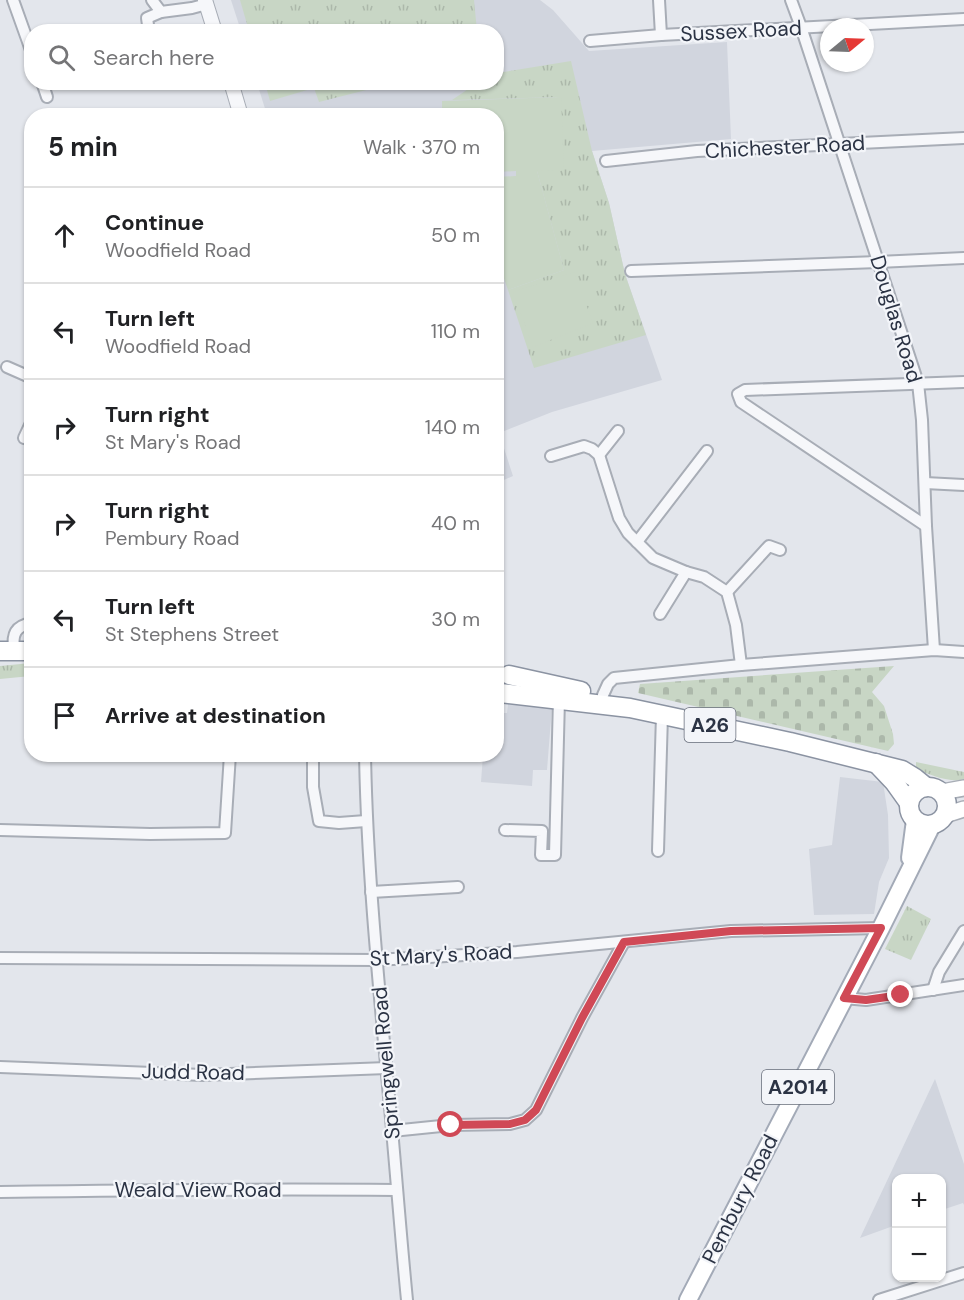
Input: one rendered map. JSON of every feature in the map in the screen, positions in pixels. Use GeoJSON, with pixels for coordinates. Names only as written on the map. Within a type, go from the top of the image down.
{"type":"FeatureCollection","features":[{"type":"Feature","properties":{"kind":"highway","name":"A26"},"geometry":{"type":"LineString","coordinates":[[504,670],[603,695],[630,708]]}},
{"type":"Feature","properties":{"kind":"highway"},"geometry":{"type":"LineString","coordinates":[[504,672],[509,680],[504,689]]}},
{"type":"Feature","properties":{"kind":"highway","name":"A26"},"geometry":{"type":"LineString","coordinates":[[504,694],[630,708],[790,742],[902,771],[934,790]]}},
{"type":"Feature","properties":{"kind":"highway"},"geometry":{"type":"LineString","coordinates":[[876,763],[909,803]]}},
{"type":"Feature","properties":{"kind":"highway"},"geometry":{"type":"LineString","coordinates":[[934,790],[945,797],[947,810],[931,820],[909,809],[909,803],[915,792],[934,790]]}},
{"type":"Feature","properties":{"kind":"main road"},"geometry":{"type":"LineString","coordinates":[[934,790],[964,788]]}},
{"type":"Feature","properties":{"kind":"main road"},"geometry":{"type":"LineString","coordinates":[[931,820],[964,809]]}},
{"type":"Feature","properties":{"kind":"main road","name":"Pembury Road"},"geometry":{"type":"LineString","coordinates":[[688,1300],[881,928],[931,820]]}},
{"type":"Feature","properties":{"kind":"street"},"geometry":{"type":"LineString","coordinates":[[13,0],[24,31]]}},
{"type":"Feature","properties":{"kind":"street"},"geometry":{"type":"LineString","coordinates":[[152,0],[160,12]]}},
{"type":"Feature","properties":{"kind":"street"},"geometry":{"type":"LineString","coordinates":[[658,0],[660,35]]}},
{"type":"Feature","properties":{"kind":"street","name":"Douglas Road"},"geometry":{"type":"LineString","coordinates":[[791,0],[918,383],[926,483],[926,526],[934,650]]}},
{"type":"Feature","properties":{"kind":"street"},"geometry":{"type":"LineString","coordinates":[[148,24],[147,18],[160,12],[192,8],[206,2],[213,24]]}},
{"type":"Feature","properties":{"kind":"street","name":"Sussex Road"},"geometry":{"type":"LineString","coordinates":[[590,41],[660,35],[964,19]]}},
{"type":"Feature","properties":{"kind":"street"},"geometry":{"type":"LineString","coordinates":[[45,90],[47,97]]}},
{"type":"Feature","properties":{"kind":"street"},"geometry":{"type":"LineString","coordinates":[[233,90],[239,108]]}},
{"type":"Feature","properties":{"kind":"street","name":"Chichester Road"},"geometry":{"type":"LineString","coordinates":[[606,160],[698,151],[964,138]]}},
{"type":"Feature","properties":{"kind":"street"},"geometry":{"type":"LineString","coordinates":[[631,271],[964,258]]}},
{"type":"Feature","properties":{"kind":"street"},"geometry":{"type":"LineString","coordinates":[[7,367],[24,374]]}},
{"type":"Feature","properties":{"kind":"street"},"geometry":{"type":"LineString","coordinates":[[926,526],[741,402],[738,394],[745,390],[964,382]]}},
{"type":"Feature","properties":{"kind":"street"},"geometry":{"type":"LineString","coordinates":[[599,455],[618,430]]}},
{"type":"Feature","properties":{"kind":"street"},"geometry":{"type":"LineString","coordinates":[[551,456],[584,446],[599,455],[619,518],[628,533],[653,558],[704,577],[727,592],[736,625],[741,665]]}},
{"type":"Feature","properties":{"kind":"street"},"geometry":{"type":"LineString","coordinates":[[637,542],[707,451]]}},
{"type":"Feature","properties":{"kind":"street"},"geometry":{"type":"LineString","coordinates":[[926,483],[964,484]]}},
{"type":"Feature","properties":{"kind":"street"},"geometry":{"type":"LineString","coordinates":[[727,592],[768,546],[780,550]]}},
{"type":"Feature","properties":{"kind":"street"},"geometry":{"type":"LineString","coordinates":[[660,614],[686,572]]}},
{"type":"Feature","properties":{"kind":"street"},"geometry":{"type":"LineString","coordinates":[[15,651],[13,642],[15,631],[24,625]]}},
{"type":"Feature","properties":{"kind":"street"},"geometry":{"type":"LineString","coordinates":[[603,695],[614,678],[741,665],[934,650],[964,652]]}},
{"type":"Feature","properties":{"kind":"street"},"geometry":{"type":"LineString","coordinates":[[505,830],[542,831],[542,855],[555,855],[559,699]]}},
{"type":"Feature","properties":{"kind":"street"},"geometry":{"type":"LineString","coordinates":[[658,850],[662,715]]}},
{"type":"Feature","properties":{"kind":"street"},"geometry":{"type":"LineString","coordinates":[[0,830],[150,834],[225,833],[229,762]]}},
{"type":"Feature","properties":{"kind":"street"},"geometry":{"type":"LineString","coordinates":[[313,762],[313,787],[319,821],[339,823],[366,821]]}},
{"type":"Feature","properties":{"kind":"street","name":"Springwell Road"},"geometry":{"type":"LineString","coordinates":[[365,762],[366,821],[375,960],[387,1068],[407,1300]]}},
{"type":"Feature","properties":{"kind":"street"},"geometry":{"type":"LineString","coordinates":[[371,892],[458,887]]}},
{"type":"Feature","properties":{"kind":"street","name":"St Mary's Road"},"geometry":{"type":"LineString","coordinates":[[0,958],[375,960],[517,952],[731,931],[881,928]]}},
{"type":"Feature","properties":{"kind":"street"},"geometry":{"type":"LineString","coordinates":[[933,990],[939,972],[964,931]]}},
{"type":"Feature","properties":{"kind":"street"},"geometry":{"type":"LineString","coordinates":[[392,1131],[451,1125],[510,1124],[525,1120],[536,1110],[582,1018],[624,942]]}},
{"type":"Feature","properties":{"kind":"street"},"geometry":{"type":"LineString","coordinates":[[844,998],[866,1000],[964,985]]}},
{"type":"Feature","properties":{"kind":"street","name":"Judd Road"},"geometry":{"type":"LineString","coordinates":[[0,1067],[203,1075],[387,1068]]}},
{"type":"Feature","properties":{"kind":"street","name":"Weald View Road"},"geometry":{"type":"LineString","coordinates":[[0,1192],[396,1190]]}},
{"type":"Feature","properties":{"kind":"street"},"geometry":{"type":"LineString","coordinates":[[879,1300],[964,1273]]}},
{"type":"Feature","properties":{"kind":"shaded area"},"geometry":{"type":"Polygon","coordinates":[[[231,0],[540,0],[553,10],[589,51],[727,42],[731,139],[592,151],[609,203],[625,274],[662,380],[552,412],[504,431],[504,108],[265,108],[259,90],[504,90],[504,24],[239,24],[231,0]]]}},
{"type":"Feature","properties":{"kind":"shaded area"},"geometry":{"type":"Polygon","coordinates":[[[504,448],[513,476],[504,480],[504,448]]]}},
{"type":"Feature","properties":{"kind":"shaded area"},"geometry":{"type":"Polygon","coordinates":[[[508,704],[552,707],[547,770],[533,770],[532,786],[481,782],[482,762],[504,762],[504,713],[507,713],[508,704]]]}},
{"type":"Feature","properties":{"kind":"shaded area"},"geometry":{"type":"Polygon","coordinates":[[[840,777],[883,782],[888,815],[889,858],[879,882],[874,914],[814,915],[809,849],[832,845],[840,777]]]}},
{"type":"Feature","properties":{"kind":"shaded area"},"geometry":{"type":"Polygon","coordinates":[[[935,1079],[964,1164],[964,1205],[963,1203],[946,1209],[946,1174],[892,1174],[892,1226],[860,1238],[935,1079]]]}},
{"type":"Feature","properties":{"kind":"green space"},"geometry":{"type":"Polygon","coordinates":[[[240,0],[474,0],[476,24],[247,24],[240,0]]]}},
{"type":"Feature","properties":{"kind":"green space"},"geometry":{"type":"Polygon","coordinates":[[[571,61],[592,151],[609,203],[625,274],[646,335],[534,368],[508,290],[564,270],[537,171],[561,97],[452,100],[467,90],[504,90],[504,72],[571,61]]]}},
{"type":"Feature","properties":{"kind":"green space"},"geometry":{"type":"Polygon","coordinates":[[[267,90],[307,90],[270,101],[267,90]]]}},
{"type":"Feature","properties":{"kind":"green space"},"geometry":{"type":"Polygon","coordinates":[[[315,90],[366,90],[319,102],[315,90]]]}},
{"type":"Feature","properties":{"kind":"green space"},"geometry":{"type":"Polygon","coordinates":[[[561,97],[564,170],[537,171],[564,270],[508,290],[504,278],[504,177],[516,176],[516,171],[504,172],[504,108],[442,108],[442,101],[561,97]]]}},
{"type":"Feature","properties":{"kind":"green space"},"geometry":{"type":"Polygon","coordinates":[[[574,272],[593,323],[533,347],[513,292],[574,272]]]}},
{"type":"Feature","properties":{"kind":"green space"},"geometry":{"type":"Polygon","coordinates":[[[24,664],[24,677],[0,679],[0,666],[24,664]]]}},
{"type":"Feature","properties":{"kind":"green space"},"geometry":{"type":"Polygon","coordinates":[[[894,666],[872,692],[884,706],[893,734],[894,744],[888,751],[638,693],[640,684],[894,666]]]}},
{"type":"Feature","properties":{"kind":"green space"},"geometry":{"type":"Polygon","coordinates":[[[916,762],[964,772],[964,781],[928,774],[916,769],[916,762]]]}},
{"type":"Feature","properties":{"kind":"green space"},"geometry":{"type":"Polygon","coordinates":[[[907,906],[931,919],[911,960],[885,949],[907,906]]]}},
{"type":"Feature","properties":{"kind":"route"},"geometry":{"type":"LineString","coordinates":[[451,1125],[510,1124],[525,1120],[536,1110],[582,1018],[624,942],[731,931],[881,928],[844,998],[866,1000],[901,995]]}}]}
